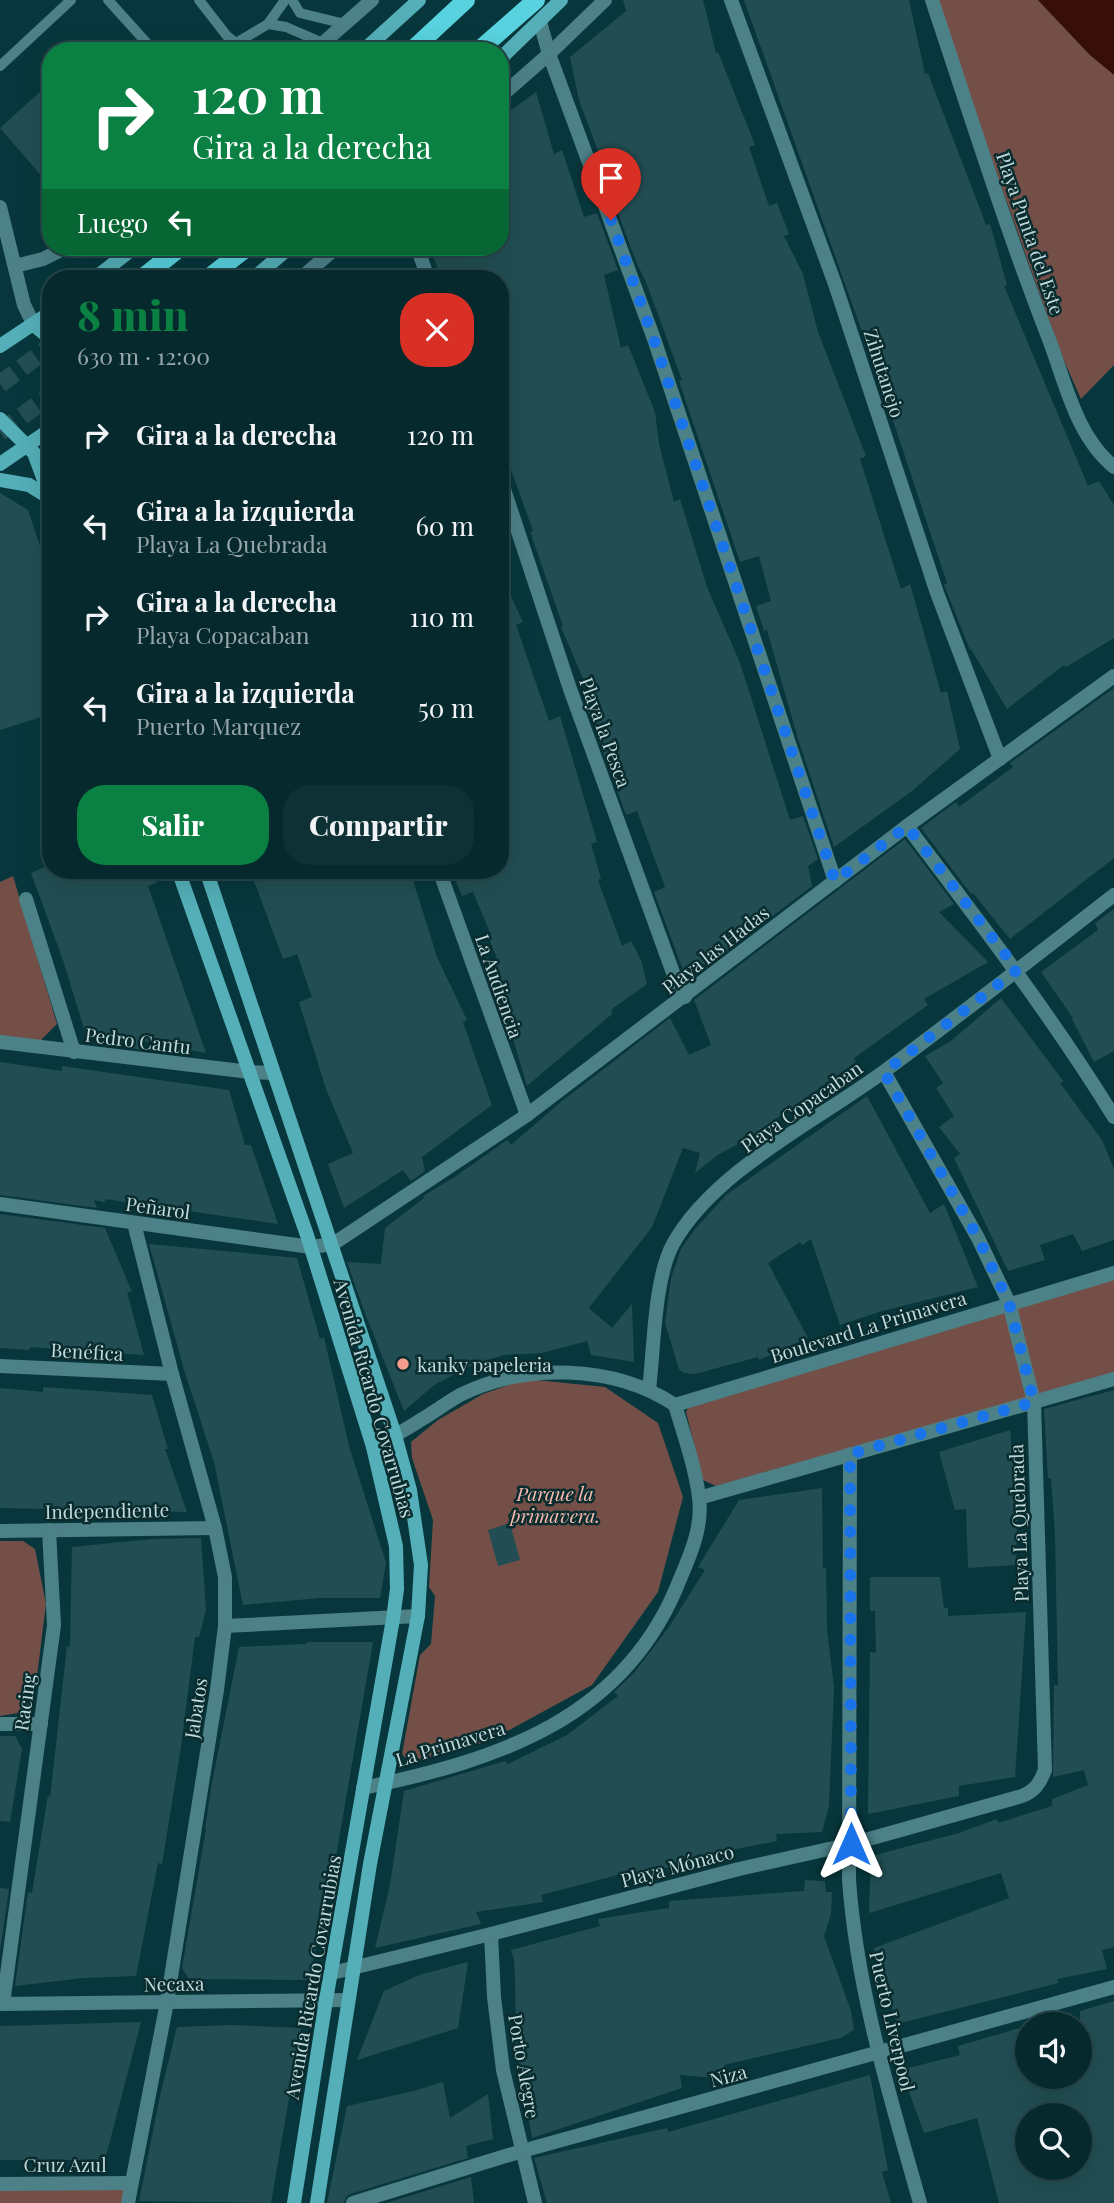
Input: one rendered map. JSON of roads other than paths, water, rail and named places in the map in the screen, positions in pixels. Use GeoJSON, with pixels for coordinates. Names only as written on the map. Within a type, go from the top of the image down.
{"type":"FeatureCollection","features":[{"type":"Feature","properties":{"kind":"main road"},"geometry":{"type":"LineString","coordinates":[[421,42],[466,0]]}},
{"type":"Feature","properties":{"kind":"main road"},"geometry":{"type":"LineString","coordinates":[[488,42],[536,0]]}},
{"type":"Feature","properties":{"kind":"main road"},"geometry":{"type":"LineString","coordinates":[[152,270],[170,256]]}},
{"type":"Feature","properties":{"kind":"main road"},"geometry":{"type":"LineString","coordinates":[[218,270],[236,256]]}},
{"type":"Feature","properties":{"kind":"street"},"geometry":{"type":"LineString","coordinates":[[325,42],[372,0]]}},
{"type":"Feature","properties":{"kind":"street"},"geometry":{"type":"LineString","coordinates":[[373,42],[419,0]]}},
{"type":"Feature","properties":{"kind":"street"},"geometry":{"type":"LineString","coordinates":[[509,51],[561,0]]}},
{"type":"Feature","properties":{"kind":"street"},"geometry":{"type":"LineString","coordinates":[[509,89],[605,0]]}},
{"type":"Feature","properties":{"kind":"street","name":"Zihutanejo"},"geometry":{"type":"LineString","coordinates":[[731,0],[835,284],[937,593],[1000,759]]}},
{"type":"Feature","properties":{"kind":"street","name":"Playa Punta del Este"},"geometry":{"type":"LineString","coordinates":[[932,0],[1015,252],[1082,428],[1102,457],[1114,467]]}},
{"type":"Feature","properties":{"kind":"street"},"geometry":{"type":"LineString","coordinates":[[540,22],[549,54],[654,340],[835,881]]}},
{"type":"Feature","properties":{"kind":"street"},"geometry":{"type":"LineString","coordinates":[[0,207],[24,305],[34,325],[42,332]]}},
{"type":"Feature","properties":{"kind":"street"},"geometry":{"type":"LineString","coordinates":[[15,266],[49,256]]}},
{"type":"Feature","properties":{"kind":"street"},"geometry":{"type":"LineString","coordinates":[[109,270],[125,256]]}},
{"type":"Feature","properties":{"kind":"street"},"geometry":{"type":"LineString","coordinates":[[263,270],[280,256]]}},
{"type":"Feature","properties":{"kind":"street"},"geometry":{"type":"LineString","coordinates":[[310,270],[327,256]]}},
{"type":"Feature","properties":{"kind":"street"},"geometry":{"type":"LineString","coordinates":[[0,346],[42,319]]}},
{"type":"Feature","properties":{"kind":"street"},"geometry":{"type":"LineString","coordinates":[[0,419],[28,444],[42,474]]}},
{"type":"Feature","properties":{"kind":"street"},"geometry":{"type":"LineString","coordinates":[[0,464],[42,435]]}},
{"type":"Feature","properties":{"kind":"street"},"geometry":{"type":"LineString","coordinates":[[0,480],[29,485],[42,493]]}},
{"type":"Feature","properties":{"kind":"street","name":"Playa la Pesca"},"geometry":{"type":"LineString","coordinates":[[509,504],[570,690],[671,969],[685,997]]}},
{"type":"Feature","properties":{"kind":"street","name":"Playa las Hadas"},"geometry":{"type":"LineString","coordinates":[[333,1244],[527,1115],[907,826],[1114,676]]}},
{"type":"Feature","properties":{"kind":"street"},"geometry":{"type":"LineString","coordinates":[[907,826],[1017,970],[1082,1064],[1114,1117]]}},
{"type":"Feature","properties":{"kind":"street","name":"Avenida Ricardo Covarrubias"},"geometry":{"type":"LineString","coordinates":[[181,879],[311,1247],[373,1447],[396,1546],[397,1589],[393,1619],[294,2203]]}},
{"type":"Feature","properties":{"kind":"street","name":"Avenida Ricardo Covarrubias"},"geometry":{"type":"LineString","coordinates":[[209,879],[395,1435],[410,1490],[421,1565],[418,1616],[370,1864],[317,2203]]}},
{"type":"Feature","properties":{"kind":"street","name":"La Audiencia"},"geometry":{"type":"LineString","coordinates":[[442,879],[527,1115]]}},
{"type":"Feature","properties":{"kind":"street","name":"Playa Copacaban"},"geometry":{"type":"LineString","coordinates":[[649,1390],[661,1282],[672,1245],[696,1211],[766,1150],[884,1072],[1114,895]]}},
{"type":"Feature","properties":{"kind":"street"},"geometry":{"type":"LineString","coordinates":[[26,899],[74,1052]]}},
{"type":"Feature","properties":{"kind":"street","name":"Pedro Cantu"},"geometry":{"type":"LineString","coordinates":[[0,1042],[273,1073]]}},
{"type":"Feature","properties":{"kind":"street","name":"Playa La Quebrada"},"geometry":{"type":"LineString","coordinates":[[884,1072],[978,1238],[1009,1303],[1034,1402],[1045,1770],[1041,1781],[1031,1793]]}},
{"type":"Feature","properties":{"kind":"street","name":"Peñarol"},"geometry":{"type":"LineString","coordinates":[[0,1204],[311,1247]]}},
{"type":"Feature","properties":{"kind":"street","name":"Jabatos"},"geometry":{"type":"LineString","coordinates":[[128,2203],[167,2002],[225,1626],[225,1577],[215,1528],[134,1223]]}},
{"type":"Feature","properties":{"kind":"street"},"geometry":{"type":"LineString","coordinates":[[311,1247],[333,1244]]}},
{"type":"Feature","properties":{"kind":"street","name":"Boulevard La Primavera"},"geometry":{"type":"LineString","coordinates":[[675,1405],[1114,1273]]}},
{"type":"Feature","properties":{"kind":"street","name":"Benéfica"},"geometry":{"type":"LineString","coordinates":[[0,1366],[172,1374]]}},
{"type":"Feature","properties":{"kind":"street"},"geometry":{"type":"LineString","coordinates":[[373,1447],[460,1396],[523,1374],[567,1373],[601,1376],[649,1390],[675,1405]]}},
{"type":"Feature","properties":{"kind":"street"},"geometry":{"type":"LineString","coordinates":[[699,1498],[1114,1380]]}},
{"type":"Feature","properties":{"kind":"street","name":"La Primavera"},"geometry":{"type":"LineString","coordinates":[[363,1788],[474,1760],[547,1730],[602,1691],[631,1664],[648,1642],[675,1594],[696,1537],[699,1498],[675,1405]]}},
{"type":"Feature","properties":{"kind":"street","name":"Puerto Liverpool"},"geometry":{"type":"LineString","coordinates":[[850,1454],[849,1880],[852,1925],[878,2053],[920,2203]]}},
{"type":"Feature","properties":{"kind":"street","name":"Independiente"},"geometry":{"type":"LineString","coordinates":[[0,1531],[215,1528]]}},
{"type":"Feature","properties":{"kind":"street","name":"Racing"},"geometry":{"type":"LineString","coordinates":[[2,2004],[54,1625],[49,1530]]}},
{"type":"Feature","properties":{"kind":"street"},"geometry":{"type":"LineString","coordinates":[[225,1626],[418,1616]]}},
{"type":"Feature","properties":{"kind":"street"},"geometry":{"type":"LineString","coordinates":[[0,1724],[41,1724]]}},
{"type":"Feature","properties":{"kind":"street","name":"Playa Mónaco"},"geometry":{"type":"LineString","coordinates":[[332,1973],[739,1869],[851,1844],[1031,1793]]}},
{"type":"Feature","properties":{"kind":"street","name":"Porto Alegre"},"geometry":{"type":"LineString","coordinates":[[491,1934],[494,1997],[503,2070],[535,2203]]}},
{"type":"Feature","properties":{"kind":"street","name":"Niza"},"geometry":{"type":"LineString","coordinates":[[353,2203],[522,2151],[1114,1987]]}},
{"type":"Feature","properties":{"kind":"street","name":"Necaxa"},"geometry":{"type":"LineString","coordinates":[[2,2004],[348,2000]]}},
{"type":"Feature","properties":{"kind":"street","name":"Cruz Azul"},"geometry":{"type":"LineString","coordinates":[[0,2183],[131,2183]]}},
{"type":"Feature","properties":{"kind":"lane"},"geometry":{"type":"LineString","coordinates":[[0,66],[71,0]]}},
{"type":"Feature","properties":{"kind":"lane"},"geometry":{"type":"LineString","coordinates":[[108,0],[146,42]]}},
{"type":"Feature","properties":{"kind":"lane"},"geometry":{"type":"LineString","coordinates":[[198,0],[234,42]]}},
{"type":"Feature","properties":{"kind":"lane"},"geometry":{"type":"LineString","coordinates":[[239,42],[268,23],[285,0]]}},
{"type":"Feature","properties":{"kind":"lane"},"geometry":{"type":"LineString","coordinates":[[292,0],[300,13],[345,24]]}},
{"type":"Feature","properties":{"kind":"lane"},"geometry":{"type":"LineString","coordinates":[[268,23],[286,27],[311,42]]}},
{"type":"Feature","properties":{"kind":"tunnel"},"geometry":{"type":"LineString","coordinates":[[0,384],[42,353]]}},
{"type":"Feature","properties":{"kind":"tunnel"},"geometry":{"type":"LineString","coordinates":[[0,432],[42,402]]}},
{"type":"Feature","properties":{"kind":"place","name":"kanky papeleria"},"geometry":{"type":"Point","coordinates":[403,1364]}},
{"type":"Feature","properties":{"kind":"park label","name":"Parque la primavera."},"geometry":{"type":"Point","coordinates":[555,1504]}}]}
